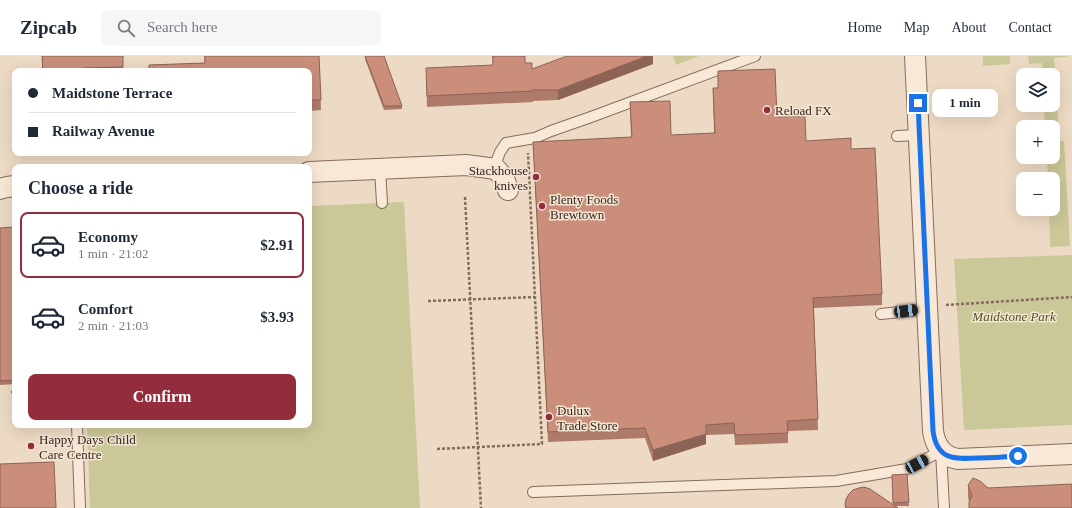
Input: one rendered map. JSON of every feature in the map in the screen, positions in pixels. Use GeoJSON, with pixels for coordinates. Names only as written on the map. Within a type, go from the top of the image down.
{"type":"FeatureCollection","features":[{"type":"Feature","properties":{"kind":"street"},"geometry":{"type":"LineString","coordinates":[[915,56],[933,431],[935,442],[947,455],[968,459],[1072,454]]}},
{"type":"Feature","properties":{"kind":"street"},"geometry":{"type":"LineString","coordinates":[[312,172],[466,165],[496,168],[504,178],[508,190]]}},
{"type":"Feature","properties":{"kind":"street"},"geometry":{"type":"LineString","coordinates":[[0,189],[7,186],[12,186]]}},
{"type":"Feature","properties":{"kind":"lane"},"geometry":{"type":"LineString","coordinates":[[494,168],[500,152],[506,143],[535,138],[755,56]]}},
{"type":"Feature","properties":{"kind":"lane"},"geometry":{"type":"LineString","coordinates":[[897,136],[919,135]]}},
{"type":"Feature","properties":{"kind":"lane"},"geometry":{"type":"LineString","coordinates":[[380,169],[382,203]]}},
{"type":"Feature","properties":{"kind":"lane"},"geometry":{"type":"LineString","coordinates":[[881,314],[928,307]]}},
{"type":"Feature","properties":{"kind":"lane"},"geometry":{"type":"LineString","coordinates":[[77,428],[80,508]]}},
{"type":"Feature","properties":{"kind":"lane"},"geometry":{"type":"LineString","coordinates":[[533,492],[836,481],[907,469],[947,455],[944,508]]}},
{"type":"Feature","properties":{"kind":"path"},"geometry":{"type":"LineString","coordinates":[[437,449],[542,444],[528,150]]}},
{"type":"Feature","properties":{"kind":"path"},"geometry":{"type":"LineString","coordinates":[[465,198],[481,508]]}},
{"type":"Feature","properties":{"kind":"path"},"geometry":{"type":"LineString","coordinates":[[428,301],[535,297]]}},
{"type":"Feature","properties":{"kind":"path"},"geometry":{"type":"LineString","coordinates":[[928,307],[952,304],[1072,297]]}},
{"type":"Feature","properties":{"kind":"green space"},"geometry":{"type":"Polygon","coordinates":[[[673,56],[699,56],[676,65],[673,56]]]}},
{"type":"Feature","properties":{"kind":"green space"},"geometry":{"type":"Polygon","coordinates":[[[983,56],[1010,56],[1010,64],[983,66],[983,56]]]}},
{"type":"Feature","properties":{"kind":"green space"},"geometry":{"type":"Polygon","coordinates":[[[1028,56],[1067,56],[1054,58],[1055,68],[1042,68],[1042,63],[1029,64],[1028,56]]]}},
{"type":"Feature","properties":{"kind":"green space"},"geometry":{"type":"Polygon","coordinates":[[[1044,112],[1057,112],[1058,120],[1045,120],[1044,112]]]}},
{"type":"Feature","properties":{"kind":"green space"},"geometry":{"type":"Polygon","coordinates":[[[1060,141],[1064,141],[1070,246],[1050,247],[1049,216],[1060,216],[1060,172],[1048,172],[1047,164],[1060,164],[1060,141]]]}},
{"type":"Feature","properties":{"kind":"green space"},"geometry":{"type":"Polygon","coordinates":[[[404,202],[420,508],[90,508],[87,428],[312,428],[312,206],[404,202]]]}},
{"type":"Feature","properties":{"kind":"green space","name":"Maidstone Park"},"geometry":{"type":"Polygon","coordinates":[[[1072,255],[1072,425],[964,430],[954,259],[1072,255]]]}},
{"type":"Feature","properties":{"kind":"building"},"geometry":{"type":"Polygon","coordinates":[[[42,56],[123,56],[123,67],[43,68],[42,56]]]}},
{"type":"Feature","properties":{"kind":"building"},"geometry":{"type":"Polygon","coordinates":[[[205,56],[319,56],[321,100],[312,100],[312,68],[149,68],[149,65],[205,63],[205,56]]]}},
{"type":"Feature","properties":{"kind":"building"},"geometry":{"type":"Polygon","coordinates":[[[365,56],[384,56],[402,106],[384,106],[365,56]]]}},
{"type":"Feature","properties":{"kind":"building"},"geometry":{"type":"Polygon","coordinates":[[[493,56],[525,56],[525,63],[532,63],[532,69],[567,56],[647,56],[558,90],[427,96],[426,68],[493,65],[493,56]]]}},
{"type":"Feature","properties":{"kind":"building"},"geometry":{"type":"Polygon","coordinates":[[[775,69],[777,117],[805,116],[806,141],[851,138],[851,149],[875,148],[882,294],[813,298],[818,419],[787,421],[788,433],[735,435],[734,423],[706,425],[706,434],[653,450],[645,428],[548,432],[533,142],[632,137],[630,102],[670,101],[671,135],[715,133],[713,88],[718,88],[718,71],[775,69]]]}},
{"type":"Feature","properties":{"kind":"building"},"geometry":{"type":"Polygon","coordinates":[[[12,227],[12,380],[0,381],[0,228],[12,227]]]}},
{"type":"Feature","properties":{"kind":"building"},"geometry":{"type":"Polygon","coordinates":[[[54,462],[56,508],[0,508],[0,464],[54,462]]]}},
{"type":"Feature","properties":{"kind":"building"},"geometry":{"type":"Polygon","coordinates":[[[907,474],[909,502],[893,503],[892,475],[907,474]]]}},
{"type":"Feature","properties":{"kind":"building"},"geometry":{"type":"Polygon","coordinates":[[[973,478],[980,481],[988,488],[1072,484],[1072,508],[969,508],[969,502],[972,496],[968,485],[973,478]]]}},
{"type":"Feature","properties":{"kind":"building"},"geometry":{"type":"Polygon","coordinates":[[[864,487],[870,489],[898,508],[846,508],[846,499],[849,494],[853,490],[864,487]]]}},
{"type":"Feature","properties":{"kind":"place","name":"Reload FX"},"geometry":{"type":"Point","coordinates":[767,110]}},
{"type":"Feature","properties":{"kind":"place","name":"Stackhouse knives"},"geometry":{"type":"Point","coordinates":[536,177]}},
{"type":"Feature","properties":{"kind":"place","name":"Plenty Foods Brewtown"},"geometry":{"type":"Point","coordinates":[542,206]}},
{"type":"Feature","properties":{"kind":"place","name":"Dulux Trade Store"},"geometry":{"type":"Point","coordinates":[549,417]}},
{"type":"Feature","properties":{"kind":"place","name":"Happy Days Child Care Centre"},"geometry":{"type":"Point","coordinates":[31,446]}},
{"type":"Feature","properties":{"kind":"route"},"geometry":{"type":"LineString","coordinates":[[918,103],[933,431],[935,442],[941,451],[948,456],[958,459],[1018,456]]}}]}
